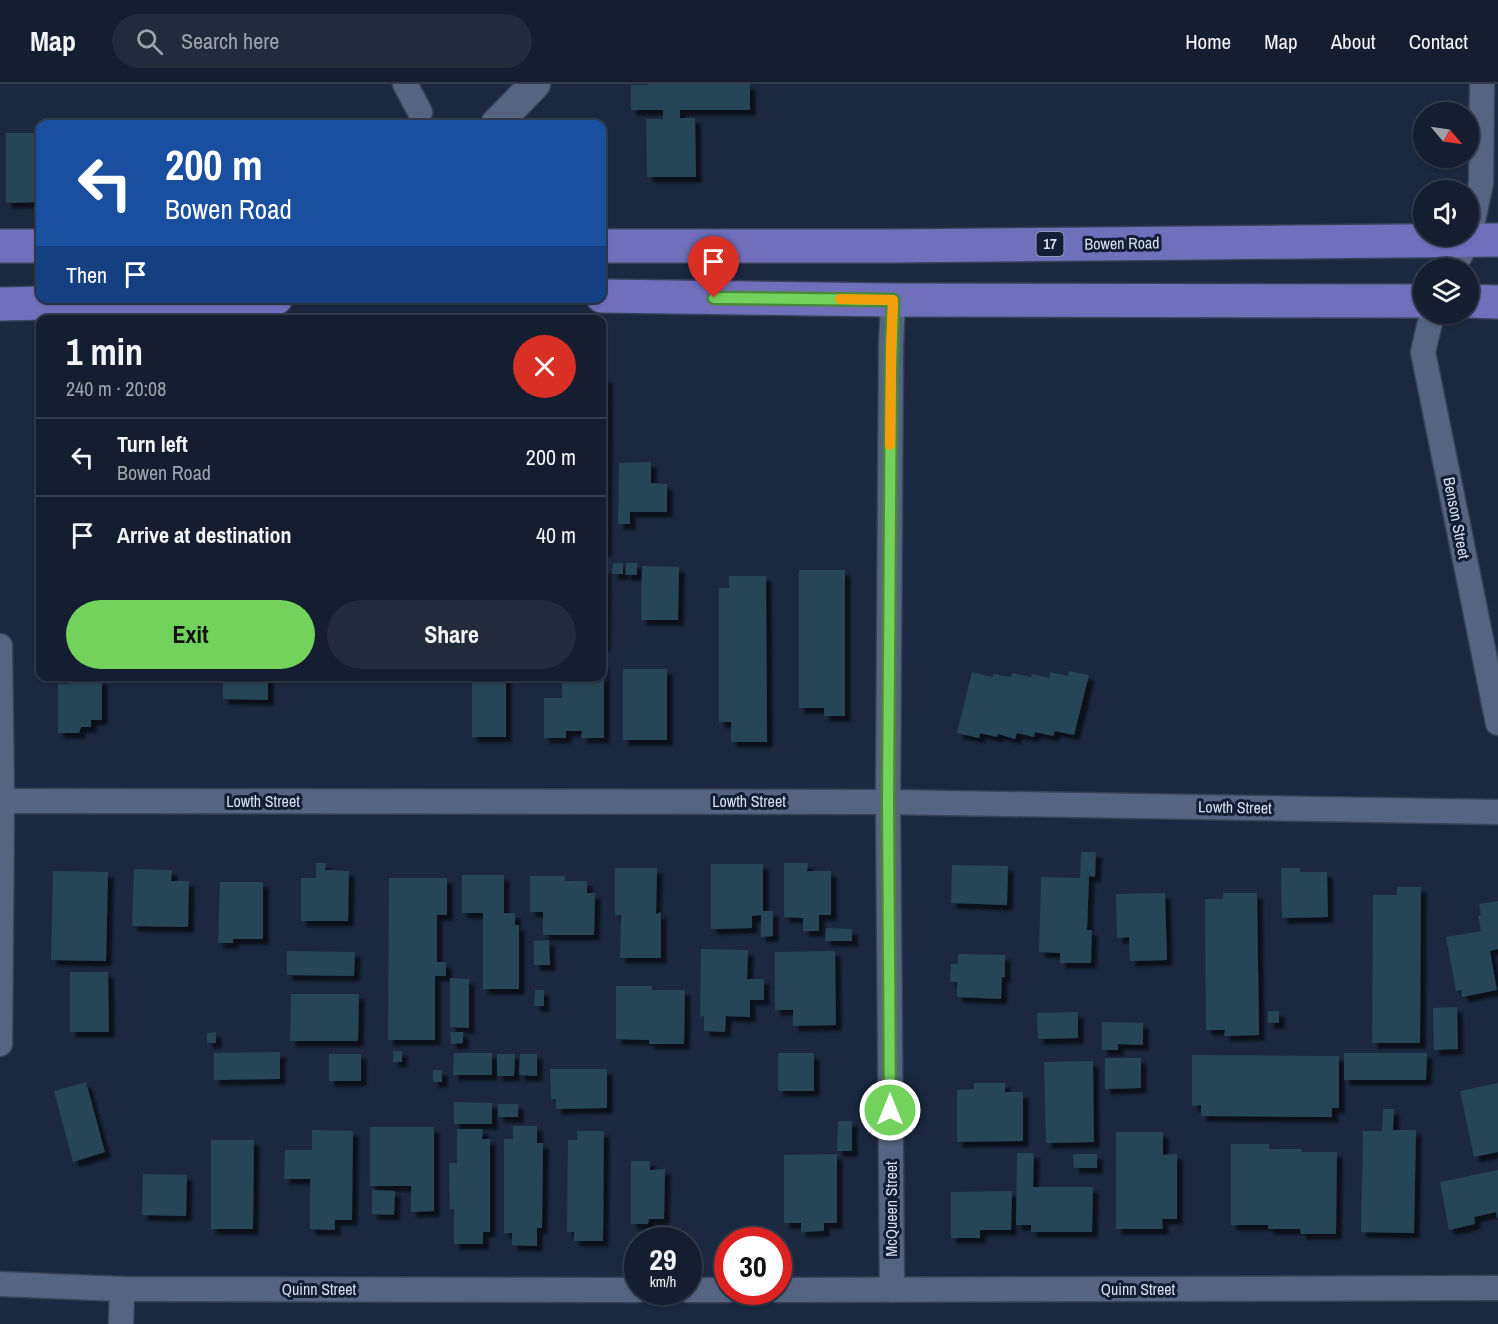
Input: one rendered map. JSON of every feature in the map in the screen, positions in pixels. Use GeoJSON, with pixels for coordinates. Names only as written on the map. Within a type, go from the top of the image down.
{"type":"FeatureCollection","features":[{"type":"Feature","properties":{"kind":"main road","name":"Bowen Road"},"geometry":{"type":"LineString","coordinates":[[606,246],[1483,240]]}},
{"type":"Feature","properties":{"kind":"main road"},"geometry":{"type":"LineString","coordinates":[[0,246],[36,246]]}},
{"type":"Feature","properties":{"kind":"main road"},"geometry":{"type":"LineString","coordinates":[[606,296],[893,300],[1413,301]]}},
{"type":"Feature","properties":{"kind":"main road"},"geometry":{"type":"LineString","coordinates":[[1479,302],[1498,302]]}},
{"type":"Feature","properties":{"kind":"main road"},"geometry":{"type":"LineString","coordinates":[[0,304],[46,303]]}},
{"type":"Feature","properties":{"kind":"street"},"geometry":{"type":"LineString","coordinates":[[405,84],[420,112]]}},
{"type":"Feature","properties":{"kind":"street"},"geometry":{"type":"LineString","coordinates":[[500,120],[535,84]]}},
{"type":"Feature","properties":{"kind":"street"},"geometry":{"type":"LineString","coordinates":[[522,120],[535,84]]}},
{"type":"Feature","properties":{"kind":"street"},"geometry":{"type":"LineString","coordinates":[[1464,258],[1483,240],[1482,84]]}},
{"type":"Feature","properties":{"kind":"street","name":"McQueen Street"},"geometry":{"type":"LineString","coordinates":[[892,1290],[888,802],[893,300]]}},
{"type":"Feature","properties":{"kind":"street","name":"Benson Street"},"geometry":{"type":"LineString","coordinates":[[1430,324],[1423,352],[1498,723]]}},
{"type":"Feature","properties":{"kind":"street"},"geometry":{"type":"LineString","coordinates":[[0,646],[0,1044]]}},
{"type":"Feature","properties":{"kind":"street","name":"Lowth Street"},"geometry":{"type":"LineString","coordinates":[[1,801],[888,802],[1498,812]]}},
{"type":"Feature","properties":{"kind":"street","name":"Quinn Street"},"geometry":{"type":"LineString","coordinates":[[0,1284],[122,1289],[624,1290]]}},
{"type":"Feature","properties":{"kind":"street","name":"Quinn Street"},"geometry":{"type":"LineString","coordinates":[[792,1290],[1498,1288]]}},
{"type":"Feature","properties":{"kind":"street"},"geometry":{"type":"LineString","coordinates":[[121,1324],[122,1289]]}},
{"type":"Feature","properties":{"kind":"building"},"geometry":{"type":"Polygon","coordinates":[[[750,84],[750,110],[680,110],[680,118],[695,118],[696,177],[647,177],[646,119],[663,119],[663,110],[631,110],[631,85],[750,84]]]}},
{"type":"Feature","properties":{"kind":"building"},"geometry":{"type":"Polygon","coordinates":[[[6,133],[36,133],[36,202],[6,203],[6,133]]]}},
{"type":"Feature","properties":{"kind":"building"},"geometry":{"type":"Polygon","coordinates":[[[606,377],[607,377],[606,552],[606,377]]]}},
{"type":"Feature","properties":{"kind":"building"},"geometry":{"type":"Polygon","coordinates":[[[651,462],[651,483],[667,484],[667,512],[630,512],[630,524],[618,524],[619,463],[651,462]]]}},
{"type":"Feature","properties":{"kind":"building"},"geometry":{"type":"Polygon","coordinates":[[[613,563],[623,563],[623,574],[612,574],[613,563]]]}},
{"type":"Feature","properties":{"kind":"building"},"geometry":{"type":"Polygon","coordinates":[[[626,563],[637,563],[637,575],[625,575],[626,563]]]}},
{"type":"Feature","properties":{"kind":"building"},"geometry":{"type":"Polygon","coordinates":[[[642,566],[679,567],[678,620],[641,620],[642,566]]]}},
{"type":"Feature","properties":{"kind":"building"},"geometry":{"type":"Polygon","coordinates":[[[799,570],[845,570],[845,716],[824,716],[824,708],[799,708],[799,570]]]}},
{"type":"Feature","properties":{"kind":"building"},"geometry":{"type":"Polygon","coordinates":[[[729,576],[766,576],[767,742],[731,742],[731,722],[719,722],[719,588],[729,588],[729,576]]]}},
{"type":"Feature","properties":{"kind":"building"},"geometry":{"type":"Polygon","coordinates":[[[623,669],[667,669],[667,740],[623,740],[623,669]]]}},
{"type":"Feature","properties":{"kind":"building"},"geometry":{"type":"Polygon","coordinates":[[[1069,671],[1089,675],[1074,735],[1055,731],[1053,736],[1035,732],[1034,737],[1017,733],[1015,739],[998,734],[997,737],[980,733],[979,738],[957,733],[972,672],[992,677],[994,674],[1011,677],[1012,673],[1049,678],[1050,672],[1068,676],[1069,671]]]}},
{"type":"Feature","properties":{"kind":"building"},"geometry":{"type":"Polygon","coordinates":[[[68,681],[102,681],[102,720],[91,720],[91,727],[81,727],[79,733],[58,733],[58,684],[68,684],[68,681]]]}},
{"type":"Feature","properties":{"kind":"building"},"geometry":{"type":"Polygon","coordinates":[[[223,681],[268,681],[268,700],[223,699],[223,681]]]}},
{"type":"Feature","properties":{"kind":"building"},"geometry":{"type":"Polygon","coordinates":[[[472,681],[506,681],[506,737],[472,737],[472,681]]]}},
{"type":"Feature","properties":{"kind":"building"},"geometry":{"type":"Polygon","coordinates":[[[562,681],[604,681],[604,738],[581,738],[582,731],[566,731],[566,738],[544,738],[544,698],[562,698],[562,681]]]}},
{"type":"Feature","properties":{"kind":"building"},"geometry":{"type":"Polygon","coordinates":[[[1081,852],[1096,852],[1095,877],[1089,876],[1087,930],[1092,930],[1091,963],[1060,963],[1060,953],[1039,952],[1041,877],[1080,878],[1081,852]]]}},
{"type":"Feature","properties":{"kind":"building"},"geometry":{"type":"Polygon","coordinates":[[[316,863],[326,863],[325,870],[349,871],[348,921],[301,921],[301,878],[316,878],[316,863]]]}},
{"type":"Feature","properties":{"kind":"building"},"geometry":{"type":"Polygon","coordinates":[[[784,863],[808,863],[807,871],[831,871],[831,915],[819,915],[819,931],[803,931],[803,918],[784,917],[784,863]]]}},
{"type":"Feature","properties":{"kind":"building"},"geometry":{"type":"Polygon","coordinates":[[[711,864],[763,864],[763,911],[773,911],[773,936],[761,937],[761,915],[752,916],[752,928],[711,929],[711,864]]]}},
{"type":"Feature","properties":{"kind":"building"},"geometry":{"type":"Polygon","coordinates":[[[952,865],[1008,866],[1007,905],[951,903],[952,865]]]}},
{"type":"Feature","properties":{"kind":"building"},"geometry":{"type":"Polygon","coordinates":[[[615,868],[657,868],[656,914],[661,912],[661,958],[620,958],[621,915],[615,915],[615,868]]]}},
{"type":"Feature","properties":{"kind":"building"},"geometry":{"type":"Polygon","coordinates":[[[1281,868],[1300,868],[1300,872],[1327,872],[1328,917],[1282,918],[1281,868]]]}},
{"type":"Feature","properties":{"kind":"building"},"geometry":{"type":"Polygon","coordinates":[[[134,869],[172,870],[171,881],[189,881],[188,927],[132,926],[134,869]]]}},
{"type":"Feature","properties":{"kind":"building"},"geometry":{"type":"Polygon","coordinates":[[[53,871],[108,872],[106,961],[51,960],[53,871]]]}},
{"type":"Feature","properties":{"kind":"building"},"geometry":{"type":"Polygon","coordinates":[[[462,875],[504,875],[504,913],[515,913],[515,925],[519,925],[519,989],[483,989],[483,913],[462,913],[462,875]]]}},
{"type":"Feature","properties":{"kind":"building"},"geometry":{"type":"Polygon","coordinates":[[[530,876],[565,876],[565,881],[587,881],[587,893],[595,893],[594,935],[543,935],[543,912],[530,912],[530,876]]]}},
{"type":"Feature","properties":{"kind":"building"},"geometry":{"type":"Polygon","coordinates":[[[389,878],[447,878],[447,915],[437,915],[437,962],[446,962],[446,976],[435,976],[435,1040],[388,1040],[389,878]]]}},
{"type":"Feature","properties":{"kind":"building"},"geometry":{"type":"Polygon","coordinates":[[[220,882],[263,882],[263,939],[233,939],[233,943],[218,943],[220,882]]]}},
{"type":"Feature","properties":{"kind":"building"},"geometry":{"type":"Polygon","coordinates":[[[1397,887],[1421,887],[1420,1043],[1372,1043],[1373,895],[1397,895],[1397,887]]]}},
{"type":"Feature","properties":{"kind":"building"},"geometry":{"type":"Polygon","coordinates":[[[1165,893],[1167,960],[1130,961],[1129,937],[1117,938],[1116,894],[1165,893]]]}},
{"type":"Feature","properties":{"kind":"building"},"geometry":{"type":"Polygon","coordinates":[[[1223,893],[1257,893],[1259,1035],[1224,1036],[1225,1030],[1206,1030],[1205,899],[1223,899],[1223,893]]]}},
{"type":"Feature","properties":{"kind":"building"},"geometry":{"type":"Polygon","coordinates":[[[1498,901],[1498,949],[1490,951],[1497,990],[1462,997],[1461,990],[1456,991],[1446,937],[1481,931],[1478,916],[1481,915],[1479,904],[1498,901]]]}},
{"type":"Feature","properties":{"kind":"building"},"geometry":{"type":"Polygon","coordinates":[[[826,928],[852,929],[852,941],[825,941],[826,928]]]}},
{"type":"Feature","properties":{"kind":"building"},"geometry":{"type":"Polygon","coordinates":[[[549,940],[550,965],[534,965],[534,941],[549,940]]]}},
{"type":"Feature","properties":{"kind":"building"},"geometry":{"type":"Polygon","coordinates":[[[701,949],[748,950],[747,979],[764,979],[764,1000],[750,1000],[750,1017],[726,1016],[725,1032],[704,1031],[704,1016],[700,1017],[701,949]]]}},
{"type":"Feature","properties":{"kind":"building"},"geometry":{"type":"Polygon","coordinates":[[[287,951],[355,952],[354,976],[287,975],[287,951]]]}},
{"type":"Feature","properties":{"kind":"building"},"geometry":{"type":"Polygon","coordinates":[[[835,951],[836,1025],[793,1026],[793,1010],[775,1010],[775,952],[835,951]]]}},
{"type":"Feature","properties":{"kind":"building"},"geometry":{"type":"Polygon","coordinates":[[[958,954],[1005,955],[1005,977],[1002,977],[1001,999],[957,997],[957,982],[950,982],[951,964],[958,964],[958,954]]]}},
{"type":"Feature","properties":{"kind":"building"},"geometry":{"type":"Polygon","coordinates":[[[70,972],[108,972],[109,1032],[70,1032],[70,972]]]}},
{"type":"Feature","properties":{"kind":"building"},"geometry":{"type":"Polygon","coordinates":[[[450,978],[469,979],[469,1028],[450,1027],[450,978]]]}},
{"type":"Feature","properties":{"kind":"building"},"geometry":{"type":"Polygon","coordinates":[[[616,986],[652,986],[652,990],[685,990],[684,1044],[649,1044],[649,1040],[616,1039],[616,986]]]}},
{"type":"Feature","properties":{"kind":"building"},"geometry":{"type":"Polygon","coordinates":[[[535,990],[544,990],[544,1006],[534,1006],[535,990]]]}},
{"type":"Feature","properties":{"kind":"building"},"geometry":{"type":"Polygon","coordinates":[[[291,994],[359,994],[358,1041],[290,1041],[291,994]]]}},
{"type":"Feature","properties":{"kind":"building"},"geometry":{"type":"Polygon","coordinates":[[[1457,1007],[1458,1049],[1434,1050],[1433,1008],[1457,1007]]]}},
{"type":"Feature","properties":{"kind":"building"},"geometry":{"type":"Polygon","coordinates":[[[1268,1011],[1279,1011],[1279,1023],[1268,1023],[1268,1011]]]}},
{"type":"Feature","properties":{"kind":"building"},"geometry":{"type":"Polygon","coordinates":[[[1078,1012],[1078,1038],[1038,1039],[1037,1013],[1078,1012]]]}},
{"type":"Feature","properties":{"kind":"building"},"geometry":{"type":"Polygon","coordinates":[[[1102,1022],[1143,1023],[1143,1045],[1118,1044],[1118,1050],[1102,1050],[1102,1022]]]}},
{"type":"Feature","properties":{"kind":"building"},"geometry":{"type":"Polygon","coordinates":[[[216,1032],[216,1043],[207,1043],[207,1033],[216,1032]]]}},
{"type":"Feature","properties":{"kind":"building"},"geometry":{"type":"Polygon","coordinates":[[[450,1032],[463,1032],[463,1043],[451,1044],[450,1032]]]}},
{"type":"Feature","properties":{"kind":"building"},"geometry":{"type":"Polygon","coordinates":[[[393,1051],[402,1051],[402,1062],[393,1062],[393,1051]]]}},
{"type":"Feature","properties":{"kind":"building"},"geometry":{"type":"Polygon","coordinates":[[[280,1052],[280,1079],[214,1080],[214,1053],[280,1052]]]}},
{"type":"Feature","properties":{"kind":"building"},"geometry":{"type":"Polygon","coordinates":[[[454,1053],[492,1053],[492,1075],[453,1075],[454,1053]]]}},
{"type":"Feature","properties":{"kind":"building"},"geometry":{"type":"Polygon","coordinates":[[[778,1053],[814,1053],[814,1091],[778,1091],[778,1053]]]}},
{"type":"Feature","properties":{"kind":"building"},"geometry":{"type":"Polygon","coordinates":[[[1344,1053],[1427,1053],[1426,1080],[1344,1080],[1344,1053]]]}},
{"type":"Feature","properties":{"kind":"building"},"geometry":{"type":"Polygon","coordinates":[[[329,1054],[361,1054],[361,1081],[329,1081],[329,1054]]]}},
{"type":"Feature","properties":{"kind":"building"},"geometry":{"type":"Polygon","coordinates":[[[497,1054],[515,1054],[514,1076],[497,1076],[497,1054]]]}},
{"type":"Feature","properties":{"kind":"building"},"geometry":{"type":"Polygon","coordinates":[[[520,1054],[537,1054],[537,1076],[519,1075],[520,1054]]]}},
{"type":"Feature","properties":{"kind":"building"},"geometry":{"type":"Polygon","coordinates":[[[1192,1055],[1339,1056],[1339,1108],[1332,1108],[1332,1117],[1201,1116],[1201,1105],[1192,1106],[1192,1055]]]}},
{"type":"Feature","properties":{"kind":"building"},"geometry":{"type":"Polygon","coordinates":[[[1105,1058],[1141,1058],[1141,1088],[1105,1089],[1105,1058]]]}},
{"type":"Feature","properties":{"kind":"building"},"geometry":{"type":"Polygon","coordinates":[[[1093,1061],[1094,1142],[1046,1143],[1044,1062],[1093,1061]]]}},
{"type":"Feature","properties":{"kind":"building"},"geometry":{"type":"Polygon","coordinates":[[[550,1069],[607,1069],[607,1108],[556,1109],[556,1099],[551,1099],[550,1069]]]}},
{"type":"Feature","properties":{"kind":"building"},"geometry":{"type":"Polygon","coordinates":[[[433,1070],[442,1070],[442,1082],[433,1082],[433,1070]]]}},
{"type":"Feature","properties":{"kind":"building"},"geometry":{"type":"Polygon","coordinates":[[[86,1082],[105,1152],[73,1162],[54,1091],[86,1082]]]}},
{"type":"Feature","properties":{"kind":"building"},"geometry":{"type":"Polygon","coordinates":[[[974,1083],[1005,1083],[1005,1092],[1023,1092],[1023,1141],[957,1142],[957,1090],[974,1089],[974,1083]]]}},
{"type":"Feature","properties":{"kind":"building"},"geometry":{"type":"Polygon","coordinates":[[[1498,1083],[1498,1152],[1474,1157],[1460,1091],[1498,1083]]]}},
{"type":"Feature","properties":{"kind":"building"},"geometry":{"type":"Polygon","coordinates":[[[454,1102],[492,1103],[492,1124],[454,1124],[454,1102]]]}},
{"type":"Feature","properties":{"kind":"building"},"geometry":{"type":"Polygon","coordinates":[[[498,1104],[518,1104],[518,1117],[498,1117],[498,1104]]]}},
{"type":"Feature","properties":{"kind":"building"},"geometry":{"type":"Polygon","coordinates":[[[1383,1109],[1394,1109],[1393,1130],[1416,1130],[1414,1233],[1361,1232],[1363,1131],[1382,1131],[1383,1109]]]}},
{"type":"Feature","properties":{"kind":"building"},"geometry":{"type":"Polygon","coordinates":[[[838,1121],[852,1121],[852,1151],[837,1151],[838,1121]]]}},
{"type":"Feature","properties":{"kind":"building"},"geometry":{"type":"Polygon","coordinates":[[[513,1126],[537,1126],[537,1143],[543,1143],[542,1228],[537,1228],[537,1246],[512,1245],[512,1233],[504,1233],[504,1139],[513,1139],[513,1126]]]}},
{"type":"Feature","properties":{"kind":"building"},"geometry":{"type":"Polygon","coordinates":[[[370,1127],[434,1127],[434,1211],[411,1212],[411,1186],[370,1186],[370,1127]]]}},
{"type":"Feature","properties":{"kind":"building"},"geometry":{"type":"Polygon","coordinates":[[[457,1129],[483,1129],[482,1139],[490,1139],[490,1232],[483,1232],[483,1244],[454,1244],[454,1209],[450,1209],[449,1163],[457,1163],[457,1129]]]}},
{"type":"Feature","properties":{"kind":"building"},"geometry":{"type":"Polygon","coordinates":[[[312,1130],[353,1131],[352,1220],[335,1220],[335,1230],[310,1229],[310,1179],[284,1179],[285,1150],[312,1150],[312,1130]]]}},
{"type":"Feature","properties":{"kind":"building"},"geometry":{"type":"Polygon","coordinates":[[[577,1131],[604,1131],[603,1241],[574,1241],[574,1232],[567,1232],[568,1140],[577,1140],[577,1131]]]}},
{"type":"Feature","properties":{"kind":"building"},"geometry":{"type":"Polygon","coordinates":[[[1116,1132],[1163,1132],[1163,1155],[1177,1154],[1177,1219],[1162,1219],[1163,1229],[1116,1229],[1116,1132]]]}},
{"type":"Feature","properties":{"kind":"building"},"geometry":{"type":"Polygon","coordinates":[[[211,1140],[254,1140],[253,1229],[211,1229],[211,1140]]]}},
{"type":"Feature","properties":{"kind":"building"},"geometry":{"type":"Polygon","coordinates":[[[1231,1144],[1269,1144],[1269,1149],[1337,1152],[1336,1234],[1301,1234],[1300,1229],[1268,1229],[1268,1225],[1231,1225],[1231,1144]]]}},
{"type":"Feature","properties":{"kind":"building"},"geometry":{"type":"Polygon","coordinates":[[[1017,1153],[1034,1153],[1033,1187],[1093,1187],[1092,1232],[1031,1232],[1031,1225],[1016,1225],[1017,1153]]]}},
{"type":"Feature","properties":{"kind":"building"},"geometry":{"type":"Polygon","coordinates":[[[837,1154],[837,1223],[824,1223],[824,1231],[801,1232],[801,1223],[784,1223],[784,1155],[837,1154]]]}},
{"type":"Feature","properties":{"kind":"building"},"geometry":{"type":"Polygon","coordinates":[[[1073,1154],[1097,1154],[1097,1168],[1074,1168],[1073,1154]]]}},
{"type":"Feature","properties":{"kind":"building"},"geometry":{"type":"Polygon","coordinates":[[[631,1161],[650,1161],[650,1170],[665,1169],[664,1219],[649,1219],[648,1224],[631,1224],[631,1161]]]}},
{"type":"Feature","properties":{"kind":"building"},"geometry":{"type":"Polygon","coordinates":[[[1498,1170],[1498,1218],[1496,1212],[1474,1217],[1475,1224],[1449,1230],[1440,1182],[1498,1170]]]}},
{"type":"Feature","properties":{"kind":"building"},"geometry":{"type":"Polygon","coordinates":[[[143,1174],[187,1175],[186,1216],[142,1215],[143,1174]]]}},
{"type":"Feature","properties":{"kind":"building"},"geometry":{"type":"Polygon","coordinates":[[[372,1190],[395,1191],[394,1215],[372,1214],[372,1190]]]}},
{"type":"Feature","properties":{"kind":"building"},"geometry":{"type":"Polygon","coordinates":[[[1012,1191],[1011,1230],[980,1230],[980,1238],[951,1238],[951,1192],[1012,1191]]]}},
{"type":"Feature","properties":{"kind":"slow traffic"},"geometry":{"type":"LineString","coordinates":[[840,299],[893,300],[890,445]]}},
{"type":"Feature","properties":{"kind":"route"},"geometry":{"type":"LineString","coordinates":[[714,298],[893,300],[888,802],[890,1110]]}}]}
